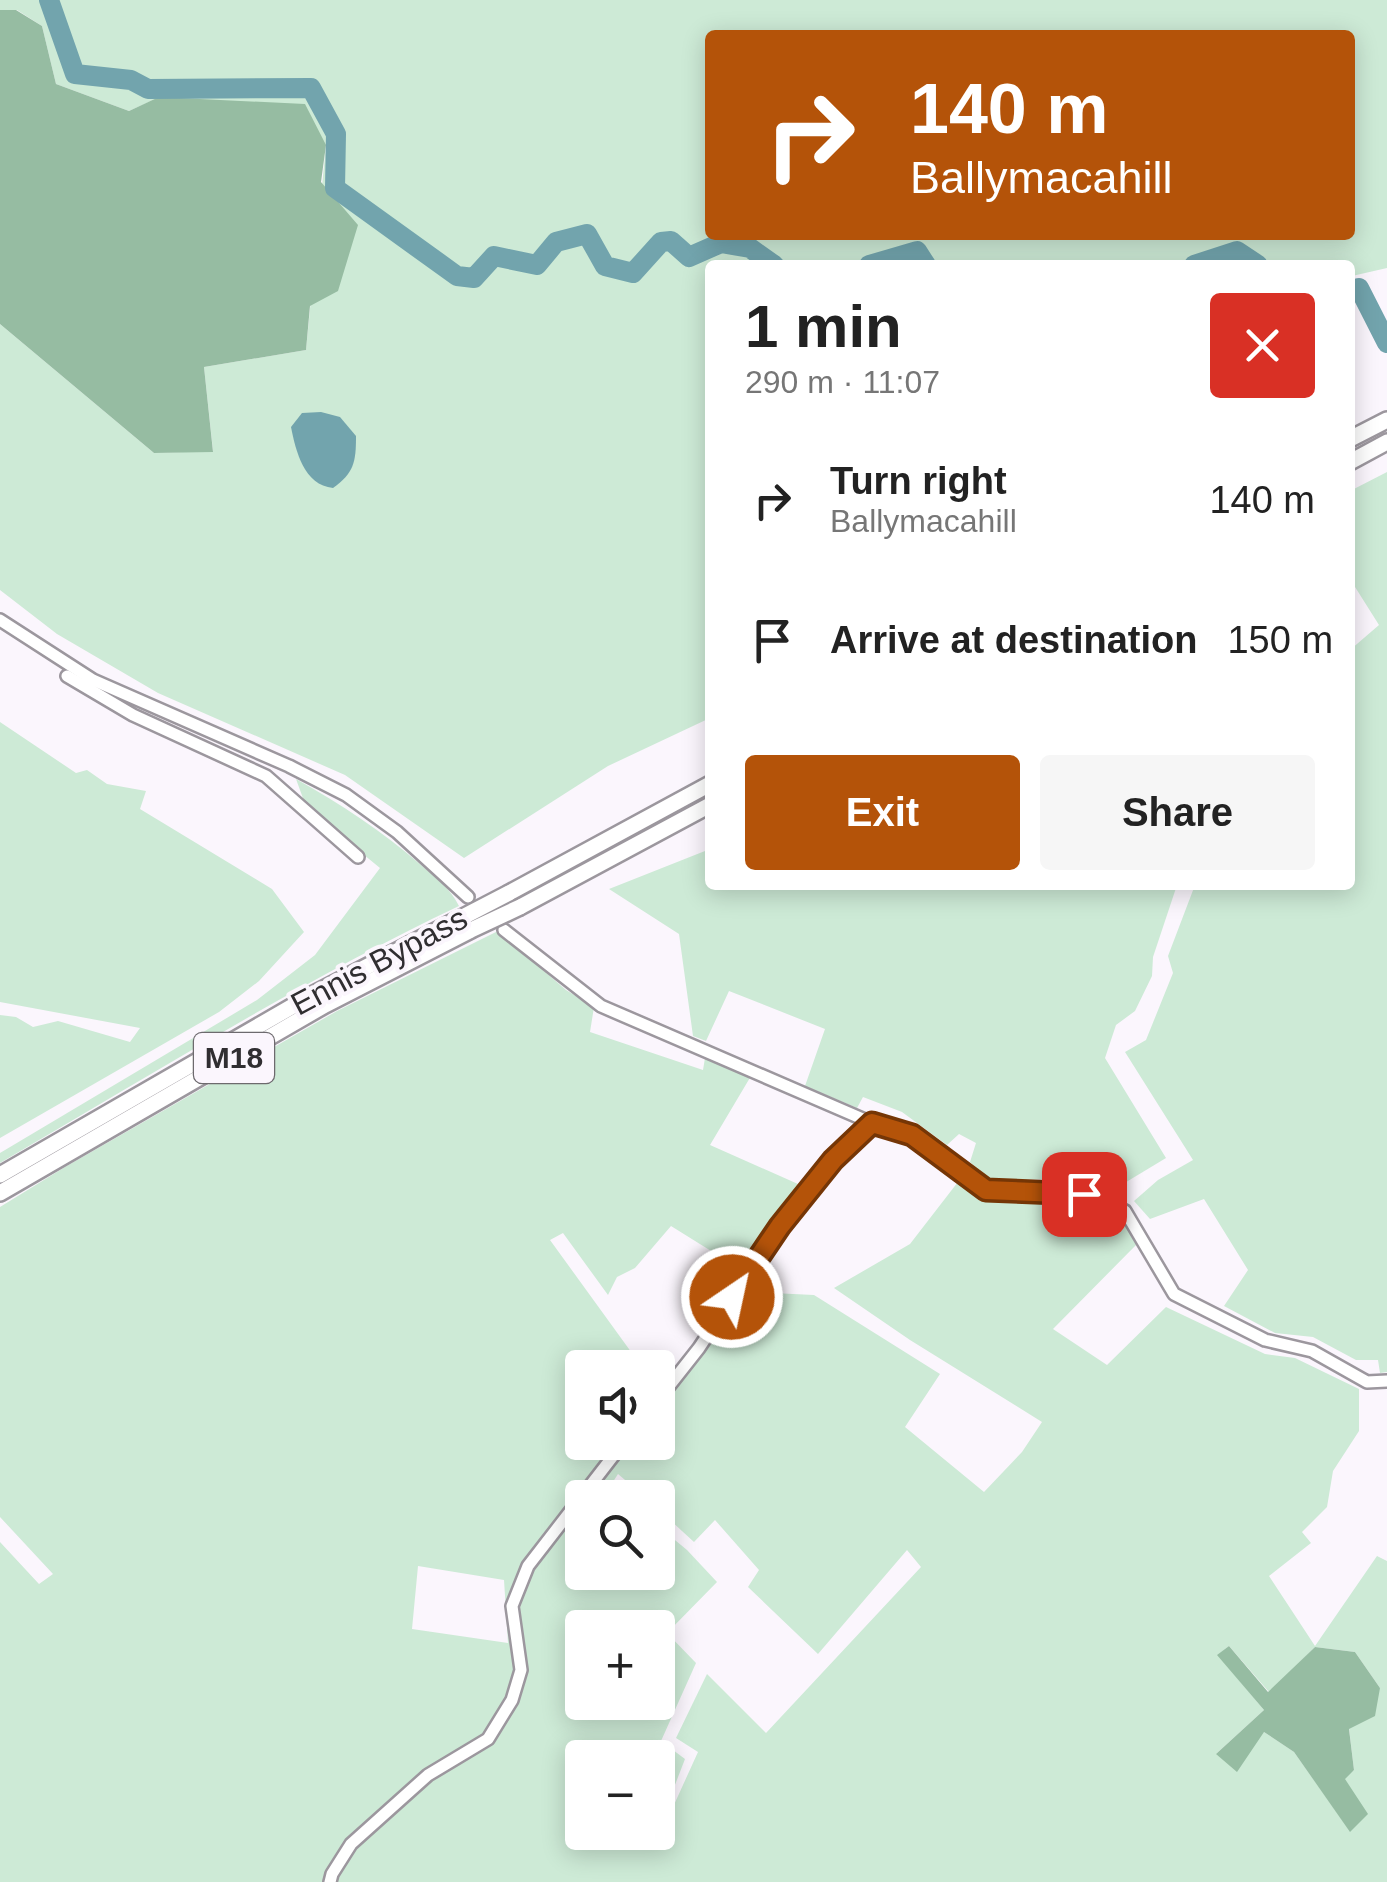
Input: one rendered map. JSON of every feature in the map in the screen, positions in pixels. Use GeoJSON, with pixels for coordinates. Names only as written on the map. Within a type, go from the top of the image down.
{"type":"FeatureCollection","features":[{"type":"Feature","properties":{"kind":"highway"},"geometry":{"type":"LineString","coordinates":[[1355,437],[1387,420]]}},
{"type":"Feature","properties":{"kind":"highway"},"geometry":{"type":"LineString","coordinates":[[1355,459],[1387,442]]}},
{"type":"Feature","properties":{"kind":"highway","name":"Ennis Bypass"},"geometry":{"type":"LineString","coordinates":[[0,1193],[465,924],[509,893],[705,787]]}},
{"type":"Feature","properties":{"kind":"highway","name":"Ennis Bypass"},"geometry":{"type":"LineString","coordinates":[[0,1176],[312,995],[465,924],[520,907],[705,808]]}},
{"type":"Feature","properties":{"kind":"street"},"geometry":{"type":"LineString","coordinates":[[0,620],[93,680],[346,795],[397,832],[468,897]]}},
{"type":"Feature","properties":{"kind":"street"},"geometry":{"type":"LineString","coordinates":[[67,676],[132,714],[266,776],[358,857]]}},
{"type":"Feature","properties":{"kind":"street"},"geometry":{"type":"LineString","coordinates":[[132,714],[139,700]]}},
{"type":"Feature","properties":{"kind":"street"},"geometry":{"type":"LineString","coordinates":[[278,786],[289,766]]}},
{"type":"Feature","properties":{"kind":"street"},"geometry":{"type":"LineString","coordinates":[[504,930],[601,1006],[872,1123],[912,1135],[986,1190],[1084,1194],[1126,1211],[1174,1294],[1265,1340],[1312,1351],[1367,1382],[1387,1381]]}},
{"type":"Feature","properties":{"kind":"street"},"geometry":{"type":"LineString","coordinates":[[675,1378],[780,1226],[833,1160],[872,1123]]}},
{"type":"Feature","properties":{"kind":"street"},"geometry":{"type":"LineString","coordinates":[[330,1882],[351,1844],[428,1775],[488,1738],[512,1700],[521,1670],[512,1606],[528,1566],[610,1460]]}},
{"type":"Feature","properties":{"kind":"green space"},"geometry":{"type":"Polygon","coordinates":[[[0,0],[1387,0],[1387,268],[1355,275],[1355,260],[705,260],[705,720],[608,766],[464,858],[345,775],[158,693],[57,634],[0,590],[0,324],[154,453],[213,451],[204,367],[306,350],[326,145],[160,97],[129,111],[56,84],[42,26],[17,10],[0,10],[0,0]]]}},
{"type":"Feature","properties":{"kind":"green space"},"geometry":{"type":"Polygon","coordinates":[[[0,10],[16,10],[42,26],[56,84],[129,111],[159,97],[305,104],[326,145],[321,182],[358,225],[338,291],[310,306],[306,350],[204,367],[213,452],[154,453],[0,324],[0,10]]]}},
{"type":"Feature","properties":{"kind":"green space"},"geometry":{"type":"Polygon","coordinates":[[[1387,472],[1387,1372],[1380,1373],[1378,1360],[1356,1360],[1313,1337],[1275,1333],[1224,1306],[1248,1270],[1204,1199],[1150,1219],[1134,1201],[1158,1180],[1193,1160],[1125,1052],[1146,1040],[1173,973],[1168,956],[1193,890],[1355,890],[1355,646],[1379,625],[1355,587],[1355,488],[1387,472]]]}},
{"type":"Feature","properties":{"kind":"green space"},"geometry":{"type":"Polygon","coordinates":[[[0,722],[76,773],[87,770],[107,784],[146,791],[140,809],[272,889],[304,932],[259,981],[219,1012],[0,1138],[0,1015],[16,1017],[33,1027],[58,1021],[130,1042],[140,1028],[0,1002],[0,722]]]}},
{"type":"Feature","properties":{"kind":"green space"},"geometry":{"type":"Polygon","coordinates":[[[296,779],[391,841],[442,884],[459,906],[284,997],[0,1163],[0,1153],[257,1000],[315,955],[380,868],[319,818],[304,801],[296,779]]]}},
{"type":"Feature","properties":{"kind":"green space"},"geometry":{"type":"Polygon","coordinates":[[[705,851],[705,890],[1175,890],[1153,957],[1152,976],[1135,1011],[1116,1025],[1105,1058],[1166,1158],[1113,1190],[1072,1178],[991,1181],[970,1162],[976,1143],[959,1134],[947,1145],[902,1112],[863,1097],[857,1108],[805,1086],[825,1029],[729,991],[706,1041],[693,1036],[679,934],[609,889],[705,851]]]}},
{"type":"Feature","properties":{"kind":"green space"},"geometry":{"type":"Polygon","coordinates":[[[498,931],[566,990],[594,1007],[590,1032],[703,1070],[705,1058],[751,1076],[710,1145],[798,1184],[740,1269],[671,1226],[635,1268],[617,1277],[608,1295],[563,1233],[550,1240],[630,1350],[565,1350],[565,1460],[675,1460],[675,1384],[745,1288],[754,1292],[814,1295],[940,1374],[905,1427],[984,1492],[1022,1452],[1042,1422],[834,1288],[910,1244],[961,1178],[983,1197],[1001,1202],[1073,1202],[1103,1210],[1124,1222],[1138,1243],[1053,1329],[1107,1365],[1166,1307],[1265,1354],[1295,1358],[1359,1389],[1359,1431],[1333,1471],[1327,1507],[1302,1532],[1311,1543],[1269,1576],[1315,1646],[1377,1556],[1387,1561],[1387,1882],[0,1882],[0,1542],[39,1584],[53,1574],[0,1517],[0,1207],[337,1011],[498,931]],[[618,1474],[614,1480],[565,1480],[565,1590],[675,1590],[675,1540],[717,1582],[675,1625],[675,1610],[565,1610],[565,1720],[670,1720],[661,1740],[565,1740],[565,1850],[675,1850],[675,1803],[698,1752],[676,1738],[707,1674],[766,1733],[921,1567],[907,1550],[818,1654],[748,1587],[759,1570],[715,1520],[694,1542],[675,1525],[675,1480],[625,1480],[618,1474]],[[418,1566],[412,1629],[508,1643],[504,1580],[418,1566]],[[1229,1646],[1218,1655],[1264,1710],[1216,1754],[1264,1732],[1294,1752],[1350,1831],[1344,1778],[1354,1770],[1349,1728],[1380,1688],[1355,1652],[1315,1647],[1269,1692],[1229,1646]]]}},
{"type":"Feature","properties":{"kind":"green space"},"geometry":{"type":"Polygon","coordinates":[[[675,1641],[696,1663],[675,1710],[675,1641]]]}},
{"type":"Feature","properties":{"kind":"green space"},"geometry":{"type":"Polygon","coordinates":[[[1229,1646],[1268,1692],[1315,1647],[1355,1652],[1380,1688],[1375,1716],[1349,1729],[1354,1770],[1345,1779],[1368,1814],[1350,1832],[1294,1752],[1264,1732],[1237,1772],[1216,1754],[1264,1710],[1217,1655],[1229,1646]]]}},
{"type":"Feature","properties":{"kind":"green space"},"geometry":{"type":"Polygon","coordinates":[[[675,1752],[685,1759],[675,1785],[675,1752]]]}},
{"type":"Feature","properties":{"kind":"water"},"geometry":{"type":"Polygon","coordinates":[[[302,413],[340,417],[356,436],[352,466],[333,488],[323,486],[308,474],[291,427],[302,413]]]}},
{"type":"Feature","properties":{"kind":"waterway"},"geometry":{"type":"LineString","coordinates":[[49,0],[75,74],[131,80],[148,89],[311,88],[336,134],[335,188],[457,276],[474,278],[494,256],[537,265],[556,242],[587,234],[605,266],[633,273],[661,242],[671,241],[689,257],[721,243],[750,248],[767,260]]}},
{"type":"Feature","properties":{"kind":"waterway"},"geometry":{"type":"LineString","coordinates":[[886,260],[917,251],[923,260]]}},
{"type":"Feature","properties":{"kind":"waterway"},"geometry":{"type":"LineString","coordinates":[[1209,260],[1237,251],[1250,260]]}},
{"type":"Feature","properties":{"kind":"waterway"},"geometry":{"type":"LineString","coordinates":[[1355,289],[1359,288],[1387,343]]}},
{"type":"Feature","properties":{"kind":"route"},"geometry":{"type":"LineString","coordinates":[[732,1297],[780,1226],[833,1160],[872,1123],[912,1135],[986,1190],[1084,1194]]}}]}
